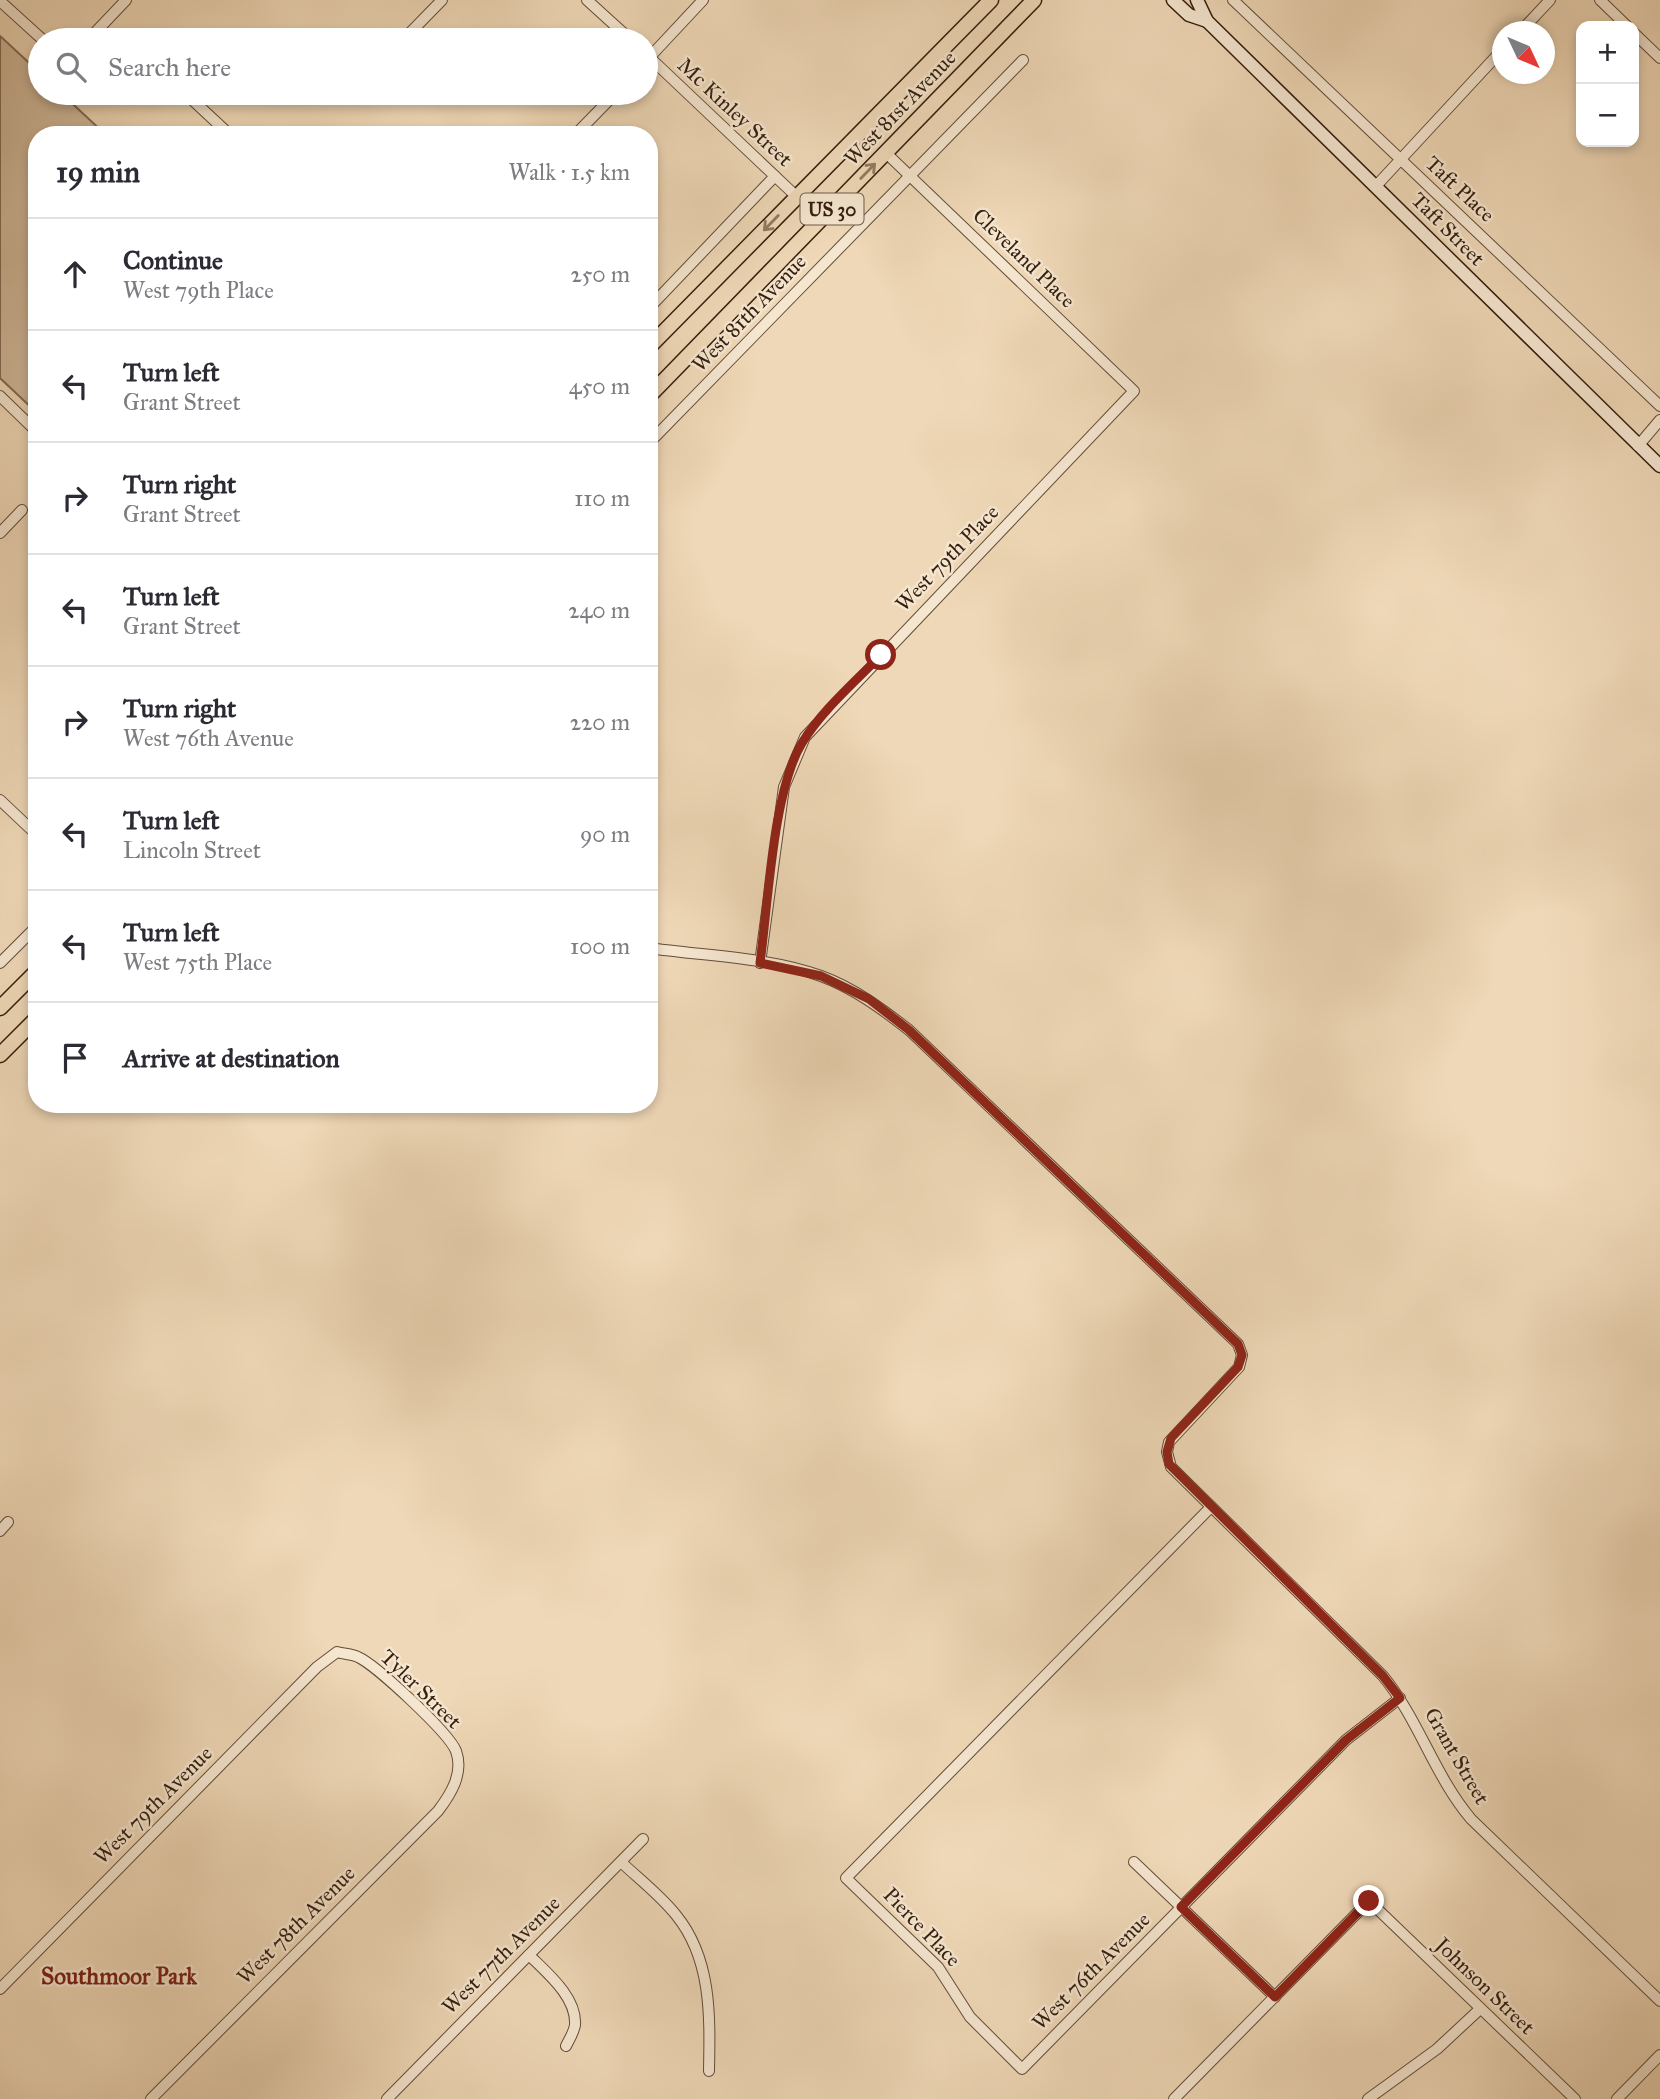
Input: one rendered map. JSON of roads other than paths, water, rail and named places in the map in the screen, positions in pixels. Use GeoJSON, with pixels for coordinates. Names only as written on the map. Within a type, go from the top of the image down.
{"type":"FeatureCollection","features":[{"type":"Feature","properties":{"kind":"main road","name":"West 81st Avenue"},"geometry":{"type":"LineString","coordinates":[[658,338],[991,0]]}},
{"type":"Feature","properties":{"kind":"main road","name":"West 81st Avenue"},"geometry":{"type":"LineString","coordinates":[[658,387],[1034,0]]}},
{"type":"Feature","properties":{"kind":"main road","name":"Taft Street"},"geometry":{"type":"LineString","coordinates":[[1172,0],[1189,15],[1207,21]]}},
{"type":"Feature","properties":{"kind":"main road","name":"Taft Street"},"geometry":{"type":"LineString","coordinates":[[1197,0],[1207,21],[1660,466]]}},
{"type":"Feature","properties":{"kind":"main road"},"geometry":{"type":"LineString","coordinates":[[0,1008],[28,980]]}},
{"type":"Feature","properties":{"kind":"main road"},"geometry":{"type":"LineString","coordinates":[[0,1055],[28,1027]]}},
{"type":"Feature","properties":{"kind":"street"},"geometry":{"type":"LineString","coordinates":[[99,28],[126,0]]}},
{"type":"Feature","properties":{"kind":"street"},"geometry":{"type":"LineString","coordinates":[[415,28],[442,0]]}},
{"type":"Feature","properties":{"kind":"street"},"geometry":{"type":"LineString","coordinates":[[587,0],[618,28]]}},
{"type":"Feature","properties":{"kind":"street"},"geometry":{"type":"LineString","coordinates":[[658,47],[703,0]]}},
{"type":"Feature","properties":{"kind":"street","name":"Taft Place"},"geometry":{"type":"LineString","coordinates":[[1233,0],[1660,406]]}},
{"type":"Feature","properties":{"kind":"street"},"geometry":{"type":"LineString","coordinates":[[1530,21],[1550,0]]}},
{"type":"Feature","properties":{"kind":"street"},"geometry":{"type":"LineString","coordinates":[[1600,0],[1622,21]]}},
{"type":"Feature","properties":{"kind":"street"},"geometry":{"type":"LineString","coordinates":[[0,1],[30,28]]}},
{"type":"Feature","properties":{"kind":"street"},"geometry":{"type":"LineString","coordinates":[[1639,38],[1660,58]]}},
{"type":"Feature","properties":{"kind":"street","name":"West 81th Avenue"},"geometry":{"type":"LineString","coordinates":[[658,434],[1023,60]]}},
{"type":"Feature","properties":{"kind":"street"},"geometry":{"type":"LineString","coordinates":[[1376,186],[1399,158],[1492,61]]}},
{"type":"Feature","properties":{"kind":"street","name":"Mc Kinley Street"},"geometry":{"type":"LineString","coordinates":[[658,68],[797,197]]}},
{"type":"Feature","properties":{"kind":"street"},"geometry":{"type":"LineString","coordinates":[[198,105],[220,126]]}},
{"type":"Feature","properties":{"kind":"street"},"geometry":{"type":"LineString","coordinates":[[584,126],[604,105]]}},
{"type":"Feature","properties":{"kind":"street","name":"Cleveland Place"},"geometry":{"type":"LineString","coordinates":[[886,153],[1134,391]]}},
{"type":"Feature","properties":{"kind":"street"},"geometry":{"type":"LineString","coordinates":[[658,298],[775,176]]}},
{"type":"Feature","properties":{"kind":"street","name":"West 79th Place"},"geometry":{"type":"LineString","coordinates":[[760,963],[784,787],[805,737],[1134,391]]}},
{"type":"Feature","properties":{"kind":"street"},"geometry":{"type":"LineString","coordinates":[[0,397],[28,423]]}},
{"type":"Feature","properties":{"kind":"street"},"geometry":{"type":"LineString","coordinates":[[1638,446],[1660,420]]}},
{"type":"Feature","properties":{"kind":"street"},"geometry":{"type":"LineString","coordinates":[[0,534],[22,510]]}},
{"type":"Feature","properties":{"kind":"street"},"geometry":{"type":"LineString","coordinates":[[0,800],[28,826]]}},
{"type":"Feature","properties":{"kind":"street"},"geometry":{"type":"LineString","coordinates":[[0,963],[28,935]]}},
{"type":"Feature","properties":{"kind":"street","name":"Grant Street"},"geometry":{"type":"LineString","coordinates":[[658,949],[760,963],[821,976],[869,999],[909,1030],[1238,1344],[1242,1355],[1238,1367],[1174,1434],[1167,1448],[1171,1467],[1383,1676],[1400,1698],[1446,1785],[1471,1819],[1660,2001]]}},
{"type":"Feature","properties":{"kind":"street","name":"Pierce Place"},"geometry":{"type":"LineString","coordinates":[[1022,2069],[970,2017],[938,1967],[846,1878],[1211,1507]]}},
{"type":"Feature","properties":{"kind":"street"},"geometry":{"type":"LineString","coordinates":[[0,1531],[8,1522]]}},
{"type":"Feature","properties":{"kind":"street","name":"Tyler Street"},"geometry":{"type":"LineString","coordinates":[[337,1652],[359,1657],[385,1676],[440,1730],[456,1750],[458,1772]]}},
{"type":"Feature","properties":{"kind":"street","name":"West 79th Avenue"},"geometry":{"type":"LineString","coordinates":[[0,1989],[317,1667],[337,1652]]}},
{"type":"Feature","properties":{"kind":"street","name":"West 76th Avenue"},"geometry":{"type":"LineString","coordinates":[[1022,2069],[1351,1735],[1400,1698]]}},
{"type":"Feature","properties":{"kind":"street","name":"West 78th Avenue"},"geometry":{"type":"LineString","coordinates":[[151,2099],[438,1811],[453,1791],[458,1772]]}},
{"type":"Feature","properties":{"kind":"street","name":"West 77th Avenue"},"geometry":{"type":"LineString","coordinates":[[387,2099],[643,1839]]}},
{"type":"Feature","properties":{"kind":"street"},"geometry":{"type":"LineString","coordinates":[[621,1861],[677,1915],[695,1949],[711,2010],[709,2071]]}},
{"type":"Feature","properties":{"kind":"street"},"geometry":{"type":"LineString","coordinates":[[1134,1862],[1275,1997],[1174,2099]]}},
{"type":"Feature","properties":{"kind":"street","name":"Johnson Street"},"geometry":{"type":"LineString","coordinates":[[1275,1997],[1369,1901],[1575,2099]]}},
{"type":"Feature","properties":{"kind":"street"},"geometry":{"type":"LineString","coordinates":[[529,1955],[561,1988],[572,2007],[575,2027],[566,2046]]}},
{"type":"Feature","properties":{"kind":"street"},"geometry":{"type":"LineString","coordinates":[[1368,2099],[1437,2049],[1480,2009]]}},
{"type":"Feature","properties":{"kind":"street"},"geometry":{"type":"LineString","coordinates":[[1617,2099],[1660,2055]]}},
{"type":"Feature","properties":{"kind":"district","name":"Southmoor Park"},"geometry":{"type":"Point","coordinates":[119,1976]}}]}
